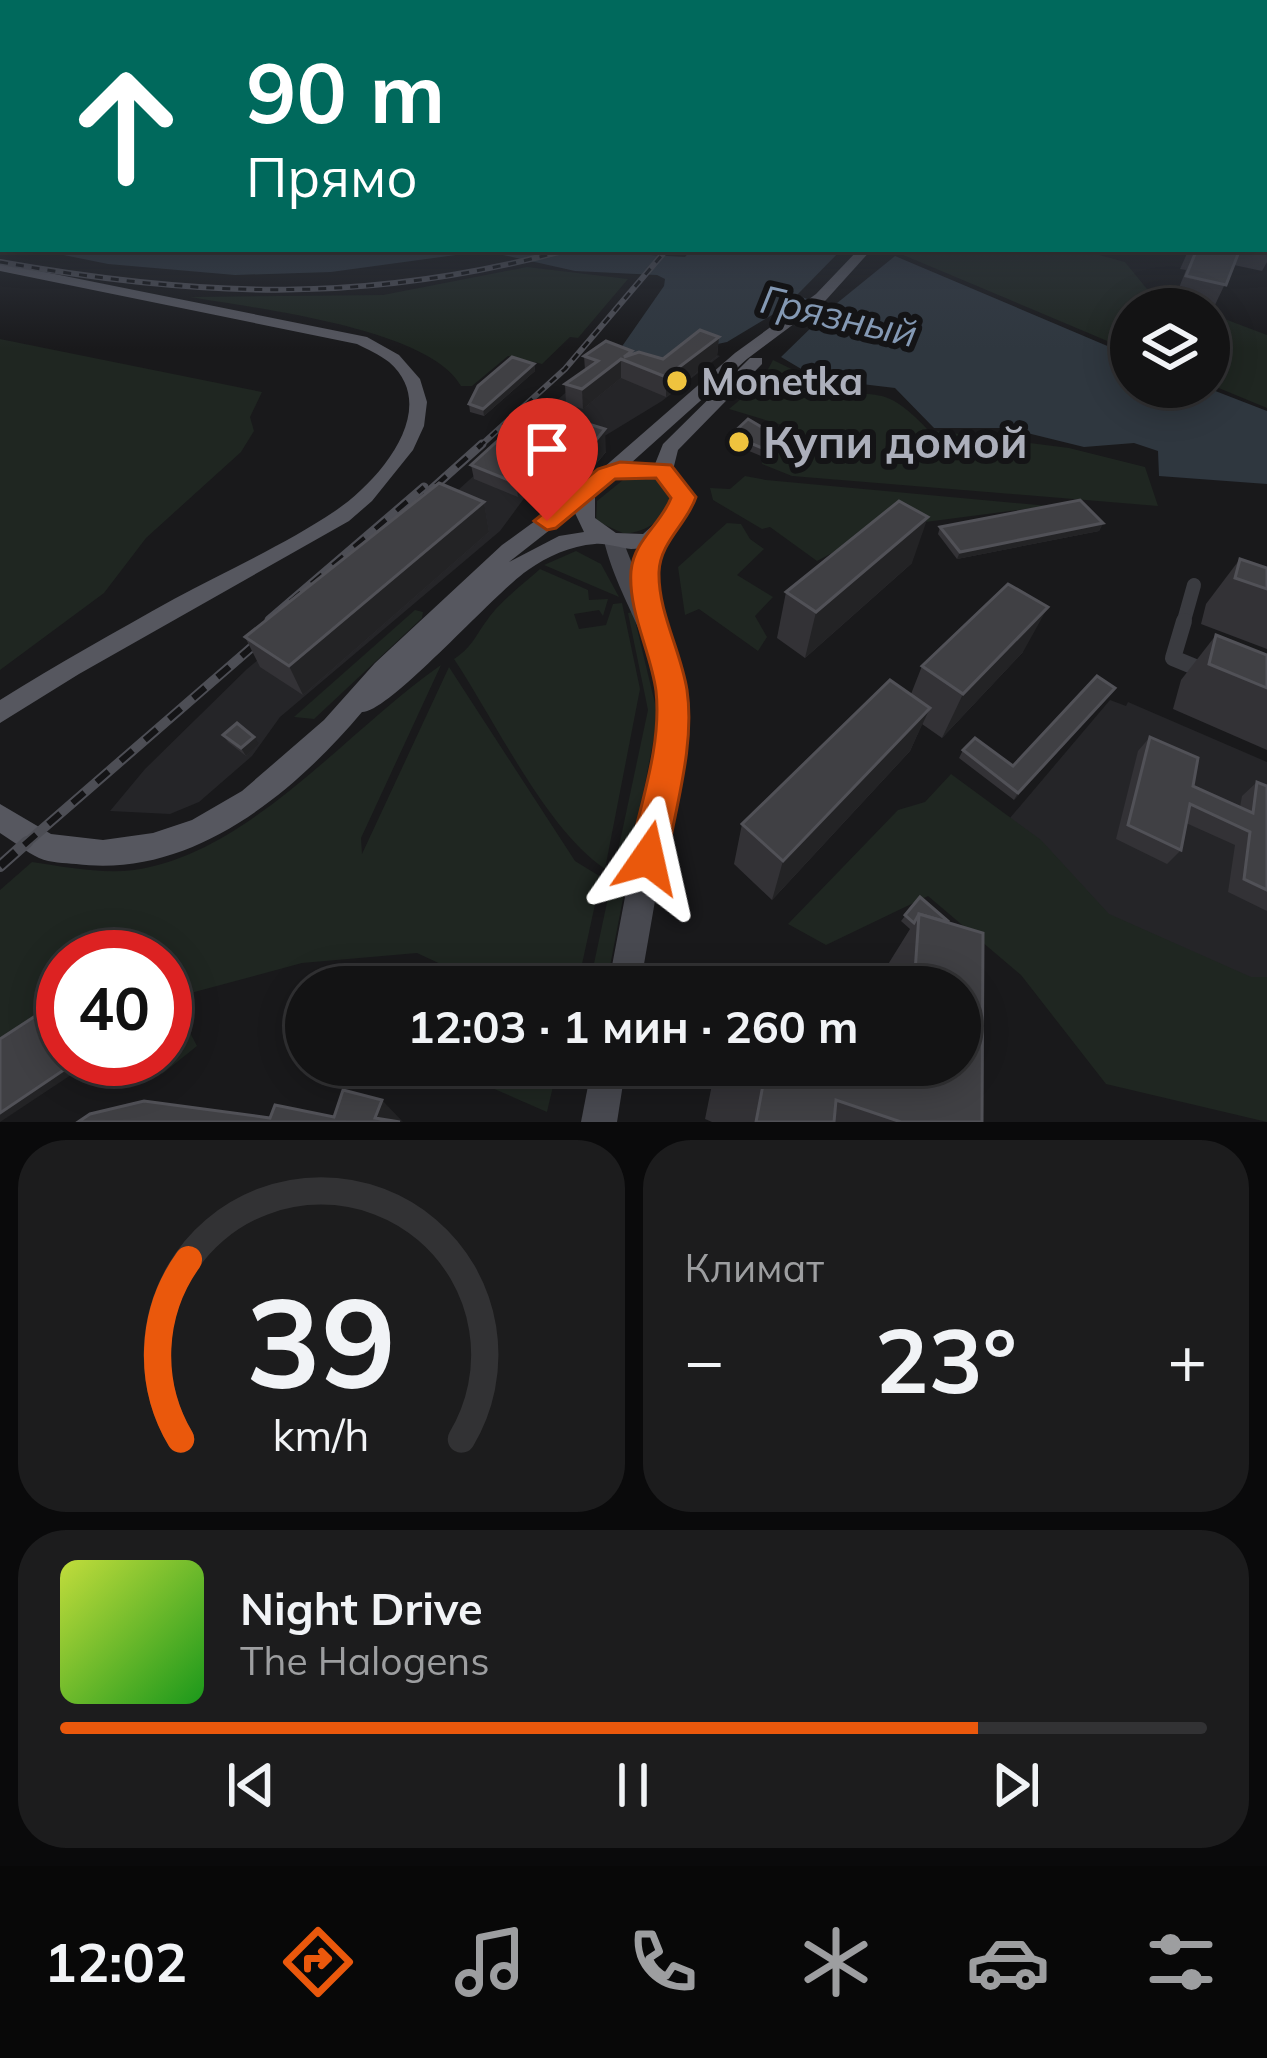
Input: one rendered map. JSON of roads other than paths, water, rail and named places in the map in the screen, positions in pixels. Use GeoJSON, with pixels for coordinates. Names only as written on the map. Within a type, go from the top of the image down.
{"type":"FeatureCollection","features":[{"type":"Feature","properties":{"kind":"main road"},"geometry":{"type":"LineString","coordinates":[[0,817],[46,847],[103,854],[153,847],[200,830],[238,809],[284,775],[440,613],[509,550],[586,494],[821,297],[863,252]]}},
{"type":"Feature","properties":{"kind":"main road"},"geometry":{"type":"LineString","coordinates":[[0,267],[349,335],[398,362],[417,390],[420,414],[400,457],[343,516],[71,668],[0,713]]}},
{"type":"Feature","properties":{"kind":"main road"},"geometry":{"type":"LineString","coordinates":[[663,471],[669,448],[748,370],[766,339]]}},
{"type":"Feature","properties":{"kind":"main road"},"geometry":{"type":"LineString","coordinates":[[333,728],[380,694],[535,551],[576,536],[639,543],[657,535],[678,514],[683,497],[663,471],[634,468],[607,474]]}},
{"type":"Feature","properties":{"kind":"main road"},"geometry":{"type":"LineString","coordinates":[[586,494],[583,511],[607,539]]}},
{"type":"Feature","properties":{"kind":"street"},"geometry":{"type":"LineString","coordinates":[[628,966],[672,729],[671,689],[655,634],[645,570],[657,535]]}},
{"type":"Feature","properties":{"kind":"street"},"geometry":{"type":"LineString","coordinates":[[607,539],[655,634]]}},
{"type":"Feature","properties":{"kind":"street"},"geometry":{"type":"LineString","coordinates":[[1194,585],[1173,658],[1229,681]]}},
{"type":"Feature","properties":{"kind":"street"},"geometry":{"type":"LineString","coordinates":[[598,1122],[605,1086]]}},
{"type":"Feature","properties":{"kind":"water"},"geometry":{"type":"Polygon","coordinates":[[[49,252],[478,252],[331,272],[235,275],[108,264],[49,252]]]}},
{"type":"Feature","properties":{"kind":"water","name":"Грязный"},"geometry":{"type":"Polygon","coordinates":[[[490,252],[648,252],[685,257],[689,252],[839,252],[797,295],[831,308],[895,256],[1110,347],[1110,408],[1230,408],[1230,397],[1267,411],[1267,484],[1159,476],[1158,451],[1134,443],[1084,447],[1007,428],[934,428],[895,388],[853,383],[830,386],[781,357],[820,319],[787,306],[727,342],[699,348],[662,376],[616,355],[664,286],[665,279],[575,271],[490,252]]]}},
{"type":"Feature","properties":{"kind":"railway"},"geometry":{"type":"LineString","coordinates":[[0,262],[147,283],[286,290],[425,279],[558,252]]}},
{"type":"Feature","properties":{"kind":"railway"},"geometry":{"type":"LineString","coordinates":[[479,447],[565,369],[664,252]]}},
{"type":"Feature","properties":{"kind":"railway"},"geometry":{"type":"LineString","coordinates":[[415,504],[482,444]]}},
{"type":"Feature","properties":{"kind":"railway"},"geometry":{"type":"LineString","coordinates":[[269,620],[424,487]]}},
{"type":"Feature","properties":{"kind":"railway"},"geometry":{"type":"LineString","coordinates":[[24,845],[275,627]]}},
{"type":"Feature","properties":{"kind":"railway"},"geometry":{"type":"LineString","coordinates":[[0,866],[27,842]]}},
{"type":"Feature","properties":{"kind":"place","name":"Monetka"},"geometry":{"type":"Point","coordinates":[677,381]}},
{"type":"Feature","properties":{"kind":"place","name":"Купи домой"},"geometry":{"type":"Point","coordinates":[739,442]}}]}
